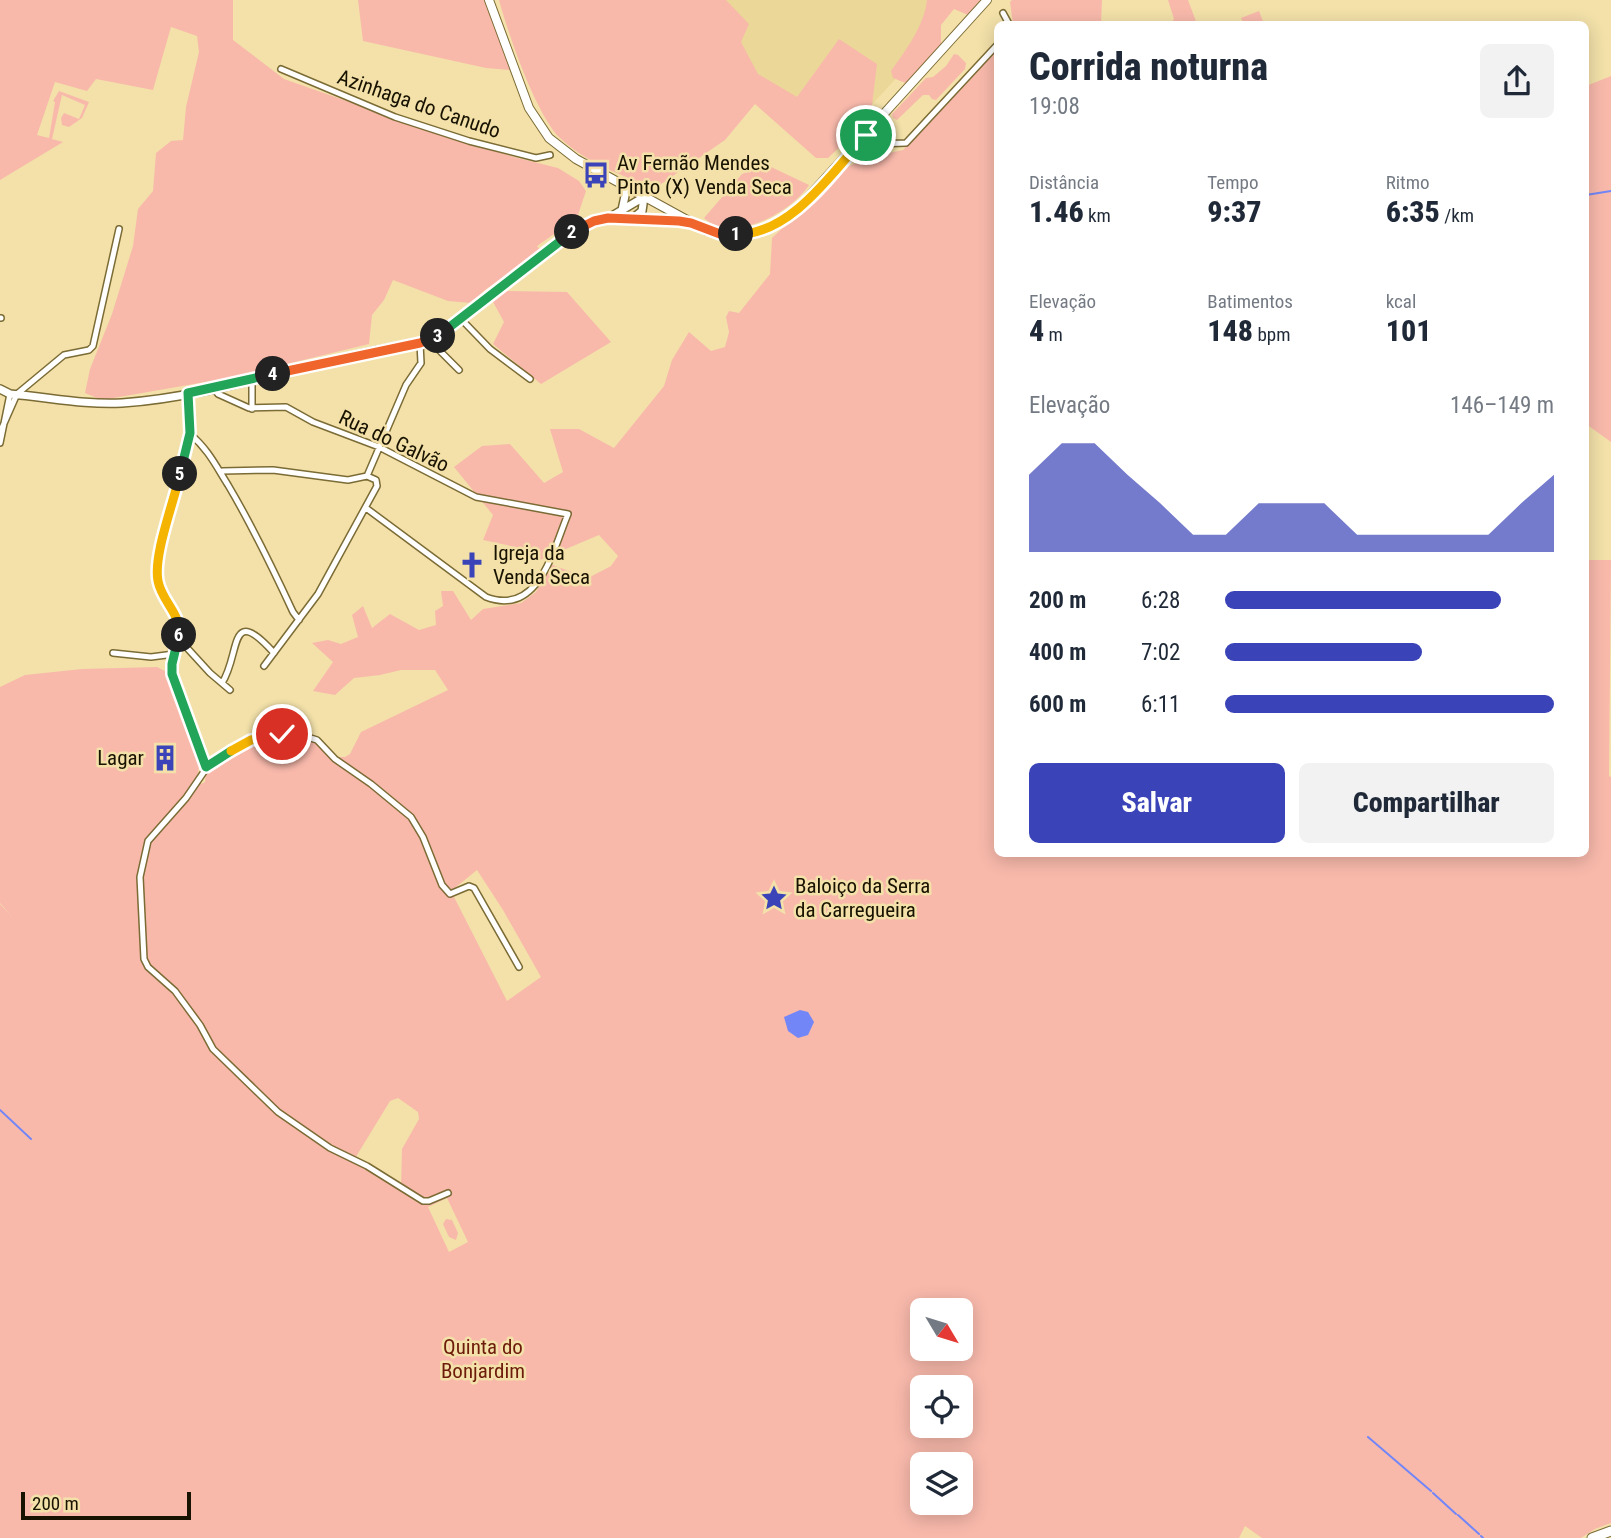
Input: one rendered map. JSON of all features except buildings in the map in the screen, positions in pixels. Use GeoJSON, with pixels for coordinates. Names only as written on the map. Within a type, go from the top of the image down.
{"type":"FeatureCollection","features":[{"type":"Feature","properties":{"kind":"main road"},"geometry":{"type":"LineString","coordinates":[[490,1],[522,91],[542,129],[562,150],[691,223],[720,234],[744,235],[765,230],[786,219],[803,204],[987,0]]}},
{"type":"Feature","properties":{"kind":"main road"},"geometry":{"type":"LineString","coordinates":[[1592,1538],[1611,1533]]}},
{"type":"Feature","properties":{"kind":"main road"},"geometry":{"type":"LineString","coordinates":[[1602,1538],[1611,1533]]}},
{"type":"Feature","properties":{"kind":"street"},"geometry":{"type":"LineString","coordinates":[[1003,12],[1008,21]]}},
{"type":"Feature","properties":{"kind":"street"},"geometry":{"type":"LineString","coordinates":[[866,135],[877,144],[906,143],[994,48]]}},
{"type":"Feature","properties":{"kind":"street","name":"Azinhaga do Canudo"},"geometry":{"type":"LineString","coordinates":[[281,69],[395,117],[468,141],[536,158],[550,155]]}},
{"type":"Feature","properties":{"kind":"street"},"geometry":{"type":"LineString","coordinates":[[622,211],[625,196],[623,185]]}},
{"type":"Feature","properties":{"kind":"street"},"geometry":{"type":"LineString","coordinates":[[631,219],[642,211],[643,197]]}},
{"type":"Feature","properties":{"kind":"street"},"geometry":{"type":"LineString","coordinates":[[0,389],[14,394],[83,404],[123,403],[213,388],[420,343],[461,319],[575,229],[608,218],[643,197]]}},
{"type":"Feature","properties":{"kind":"street"},"geometry":{"type":"LineString","coordinates":[[608,218],[691,223]]}},
{"type":"Feature","properties":{"kind":"street"},"geometry":{"type":"LineString","coordinates":[[0,443],[2,428],[14,394],[64,355],[89,350],[93,346],[119,229]]}},
{"type":"Feature","properties":{"kind":"street"},"geometry":{"type":"LineString","coordinates":[[461,319],[490,349],[530,379]]}},
{"type":"Feature","properties":{"kind":"street"},"geometry":{"type":"LineString","coordinates":[[429,340],[459,370]]}},
{"type":"Feature","properties":{"kind":"street"},"geometry":{"type":"LineString","coordinates":[[367,476],[406,385],[421,363],[420,343]]}},
{"type":"Feature","properties":{"kind":"street"},"geometry":{"type":"LineString","coordinates":[[252,379],[252,409]]}},
{"type":"Feature","properties":{"kind":"street","name":"Rua do Galvão"},"geometry":{"type":"LineString","coordinates":[[213,388],[218,394],[252,409],[286,407],[313,422],[379,447],[476,497],[568,514],[539,583],[520,598],[494,600],[486,597],[366,508]]}},
{"type":"Feature","properties":{"kind":"street"},"geometry":{"type":"LineString","coordinates":[[188,393],[190,433],[157,567],[160,589],[180,627],[172,674],[206,767]]}},
{"type":"Feature","properties":{"kind":"street"},"geometry":{"type":"LineString","coordinates":[[190,433],[203,445],[222,471],[299,620]]}},
{"type":"Feature","properties":{"kind":"street"},"geometry":{"type":"LineString","coordinates":[[222,471],[273,470],[348,480],[367,476],[376,480],[377,486],[366,508],[318,594],[264,666]]}},
{"type":"Feature","properties":{"kind":"street"},"geometry":{"type":"LineString","coordinates":[[222,683],[237,638],[243,632],[257,634],[274,653]]}},
{"type":"Feature","properties":{"kind":"street"},"geometry":{"type":"LineString","coordinates":[[178,638],[230,690]]}},
{"type":"Feature","properties":{"kind":"street"},"geometry":{"type":"LineString","coordinates":[[113,653],[151,657],[174,654]]}},
{"type":"Feature","properties":{"kind":"street"},"geometry":{"type":"LineString","coordinates":[[448,1193],[423,1201],[367,1166],[330,1148],[278,1112],[213,1049],[200,1025],[175,991],[148,967],[144,960],[140,877],[143,855],[153,832],[202,778],[206,767],[220,756],[251,740],[271,734],[301,735],[317,740],[335,759],[371,783],[411,817],[423,837],[443,885],[450,894],[469,887],[474,888],[519,967]]}},
{"type":"Feature","properties":{"kind":"shaded area"},"geometry":{"type":"Polygon","coordinates":[[[678,0],[935,0],[912,61],[866,111],[797,123],[678,0]]]}},
{"type":"Feature","properties":{"kind":"green space"},"geometry":{"type":"Polygon","coordinates":[[[0,0],[233,0],[233,40],[284,79],[438,133],[558,168],[579,181],[586,191],[577,218],[537,246],[541,251],[471,303],[448,301],[393,280],[384,300],[372,315],[369,344],[234,377],[102,400],[85,393],[90,369],[112,314],[133,246],[138,209],[153,191],[156,153],[171,141],[183,140],[186,107],[199,52],[197,36],[171,27],[153,90],[96,79],[87,91],[55,82],[37,135],[49,138],[53,101],[59,91],[89,102],[82,118],[69,127],[62,125],[61,118],[64,113],[79,119],[85,105],[62,95],[52,139],[63,142],[0,180],[0,0]]]}},
{"type":"Feature","properties":{"kind":"green space"},"geometry":{"type":"Polygon","coordinates":[[[358,0],[484,0],[511,70],[486,68],[363,41],[358,0]]]}},
{"type":"Feature","properties":{"kind":"green space"},"geometry":{"type":"Polygon","coordinates":[[[499,0],[726,0],[749,24],[741,42],[758,74],[797,97],[839,39],[877,64],[871,113],[863,125],[828,158],[816,158],[755,104],[725,140],[654,189],[592,161],[560,138],[533,93],[499,0]]]}},
{"type":"Feature","properties":{"kind":"green space"},"geometry":{"type":"Polygon","coordinates":[[[927,0],[980,0],[968,15],[954,9],[941,25],[941,44],[908,84],[893,78],[891,71],[918,28],[927,0]]]}},
{"type":"Feature","properties":{"kind":"green space"},"geometry":{"type":"Polygon","coordinates":[[[1102,0],[1101,21],[1013,21],[1010,2],[1102,0]]]}},
{"type":"Feature","properties":{"kind":"green space"},"geometry":{"type":"Polygon","coordinates":[[[1168,0],[1188,0],[1196,21],[1172,21],[1168,0]]]}},
{"type":"Feature","properties":{"kind":"green space"},"geometry":{"type":"Polygon","coordinates":[[[1259,11],[1263,21],[1242,21],[1241,18],[1259,11]]]}},
{"type":"Feature","properties":{"kind":"green space","name":"Quinta do Bonjardim"},"geometry":{"type":"Polygon","coordinates":[[[994,49],[994,857],[1589,857],[1589,560],[1611,560],[1611,1523],[1581,1538],[1262,1538],[1245,1526],[1239,1538],[0,1538],[0,904],[12,917],[0,903],[0,687],[25,675],[82,669],[157,667],[167,672],[199,767],[197,779],[201,784],[205,782],[206,769],[229,754],[271,736],[286,735],[300,736],[316,742],[333,762],[360,776],[338,757],[350,754],[361,732],[448,690],[435,670],[401,670],[354,678],[335,695],[313,691],[333,662],[312,643],[328,640],[341,644],[358,637],[352,615],[363,606],[372,628],[390,614],[419,630],[436,625],[435,611],[443,606],[441,591],[453,591],[471,620],[483,609],[521,603],[536,592],[550,564],[588,578],[611,566],[618,556],[599,535],[540,560],[520,548],[483,540],[493,515],[454,467],[482,446],[510,444],[544,483],[563,472],[550,429],[579,429],[614,448],[664,386],[672,360],[689,332],[711,351],[725,347],[729,332],[726,317],[729,311],[739,313],[770,274],[772,238],[846,167],[875,156],[903,150],[994,49]],[[477,870],[451,891],[507,1001],[541,977],[477,870]],[[398,1098],[390,1101],[354,1160],[401,1187],[402,1149],[419,1119],[418,1112],[398,1098]],[[447,1198],[428,1207],[449,1252],[468,1242],[447,1198]]]}},
{"type":"Feature","properties":{"kind":"green space"},"geometry":{"type":"Polygon","coordinates":[[[954,54],[966,63],[965,69],[936,100],[929,95],[923,95],[897,120],[893,118],[892,114],[926,78],[933,77],[946,66],[954,54]]]}},
{"type":"Feature","properties":{"kind":"green space"},"geometry":{"type":"Polygon","coordinates":[[[1611,76],[1611,442],[1589,426],[1589,85],[1611,76]]]}},
{"type":"Feature","properties":{"kind":"green space"},"geometry":{"type":"Polygon","coordinates":[[[767,165],[809,185],[789,205],[761,222],[730,228],[716,225],[704,218],[742,174],[767,165]]]}},
{"type":"Feature","properties":{"kind":"green space"},"geometry":{"type":"Polygon","coordinates":[[[505,291],[567,292],[611,342],[541,384],[493,344],[504,322],[492,300],[505,291]]]}},
{"type":"Feature","properties":{"kind":"green space"},"geometry":{"type":"Polygon","coordinates":[[[446,1219],[452,1220],[458,1233],[456,1240],[449,1237],[443,1224],[446,1219]]]}},
{"type":"Feature","properties":{"kind":"water"},"geometry":{"type":"Polygon","coordinates":[[[800,1010],[808,1012],[814,1022],[808,1035],[798,1038],[788,1031],[784,1017],[800,1010]]]}},
{"type":"Feature","properties":{"kind":"waterway"},"geometry":{"type":"LineString","coordinates":[[1589,195],[1611,191]]}},
{"type":"Feature","properties":{"kind":"waterway"},"geometry":{"type":"LineString","coordinates":[[0,1110],[31,1139]]}},
{"type":"Feature","properties":{"kind":"waterway"},"geometry":{"type":"LineString","coordinates":[[1368,1437],[1431,1491]]}},
{"type":"Feature","properties":{"kind":"waterway"},"geometry":{"type":"LineString","coordinates":[[1433,1493],[1456,1514]]}},
{"type":"Feature","properties":{"kind":"waterway"},"geometry":{"type":"LineString","coordinates":[[1458,1515],[1479,1534]]}},
{"type":"Feature","properties":{"kind":"place","name":"Av Fernão Mendes Pinto (X) Venda Seca"},"geometry":{"type":"Point","coordinates":[596,175]}},
{"type":"Feature","properties":{"kind":"place","name":"Igreja da Venda Seca"},"geometry":{"type":"Point","coordinates":[472,565]}},
{"type":"Feature","properties":{"kind":"place","name":"Lagar"},"geometry":{"type":"Point","coordinates":[165,758]}},
{"type":"Feature","properties":{"kind":"place","name":"Baloiço da Serra da Carregueira"},"geometry":{"type":"Point","coordinates":[774,898]}},
{"type":"Feature","properties":{"kind":"route"},"geometry":{"type":"LineString","coordinates":[[282,734],[251,740],[220,756],[206,767],[172,674],[180,627],[160,589],[157,567],[190,433],[188,393],[429,340],[452,326],[575,229],[600,219],[679,221],[720,234],[744,235],[765,230],[786,219],[803,204],[866,135]]}}]}
